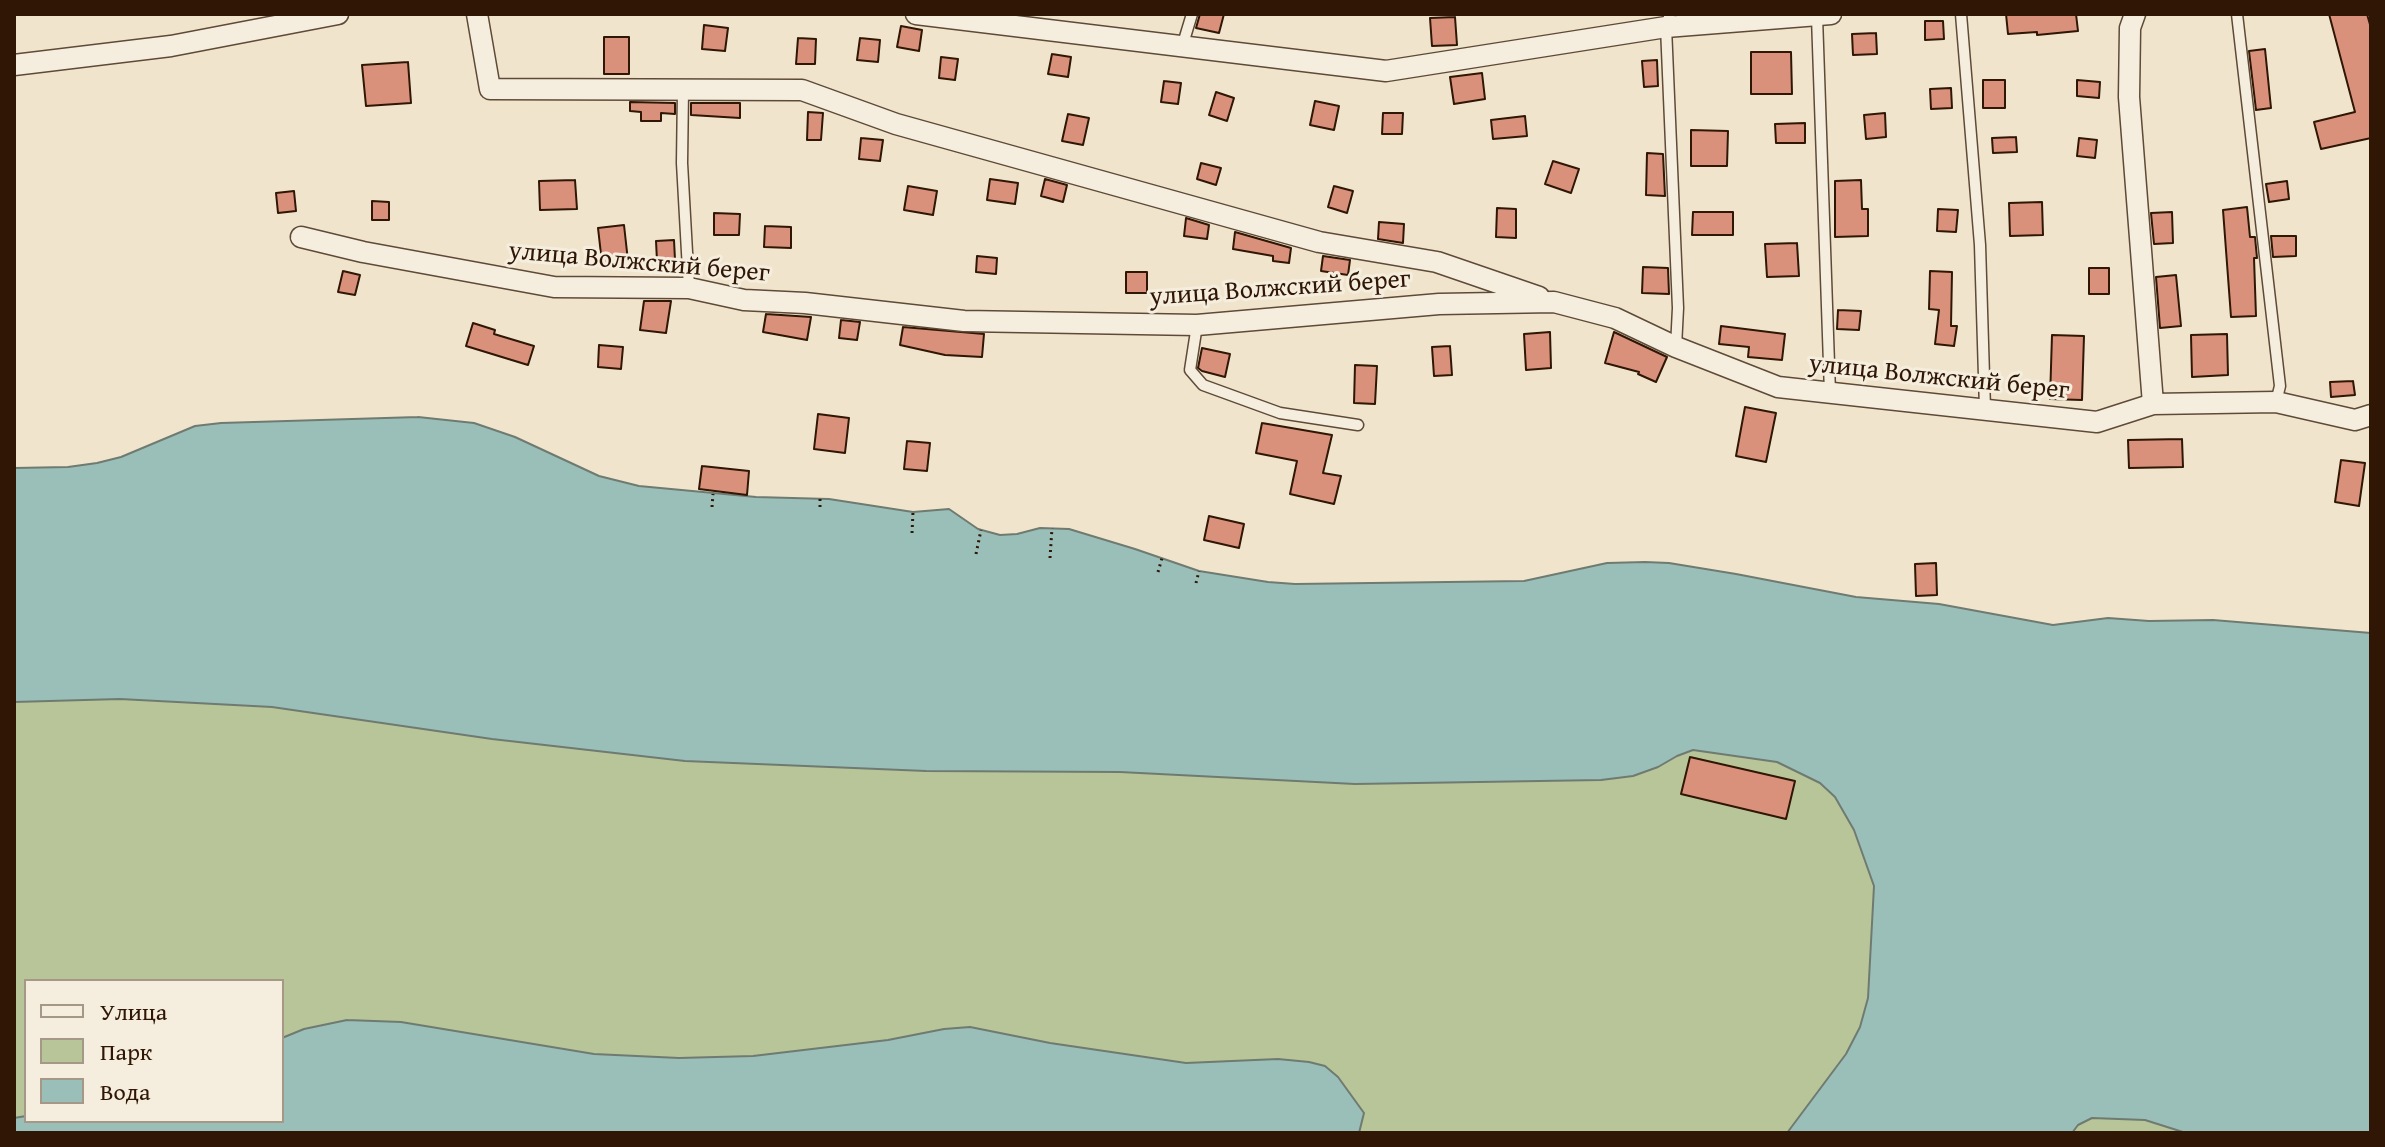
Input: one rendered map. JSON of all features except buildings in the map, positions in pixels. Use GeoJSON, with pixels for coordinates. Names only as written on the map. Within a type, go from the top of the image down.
{"type":"FeatureCollection","features":[{"type":"Feature","properties":{"kind":"street"},"geometry":{"type":"LineString","coordinates":[[14,65],[171,46],[338,14]]}},
{"type":"Feature","properties":{"kind":"street"},"geometry":{"type":"LineString","coordinates":[[477,14],[490,89],[802,90],[896,124],[1319,242],[1437,262],[1554,302]]}},
{"type":"Feature","properties":{"kind":"street"},"geometry":{"type":"LineString","coordinates":[[916,14],[1035,21],[1182,47],[1386,71],[1668,20],[1824,15]]}},
{"type":"Feature","properties":{"kind":"street"},"geometry":{"type":"LineString","coordinates":[[2135,14],[2130,28],[2129,97],[2153,404]]}},
{"type":"Feature","properties":{"kind":"street","name":"улица Волжский берег"},"geometry":{"type":"LineString","coordinates":[[301,237],[363,252],[554,287],[689,288],[744,300],[805,303],[964,321],[1197,325],[1439,304],[1554,302],[1615,318],[1676,347],[1778,387],[2097,422],[2153,404],[2276,402],[2355,420],[2371,415]]}},
{"type":"Feature","properties":{"kind":"lane"},"geometry":{"type":"LineString","coordinates":[[1182,47],[1192,14]]}},
{"type":"Feature","properties":{"kind":"lane"},"geometry":{"type":"LineString","coordinates":[[1961,14],[1980,245],[1985,409]]}},
{"type":"Feature","properties":{"kind":"lane"},"geometry":{"type":"LineString","coordinates":[[2237,14],[2280,386],[2276,402]]}},
{"type":"Feature","properties":{"kind":"lane"},"geometry":{"type":"LineString","coordinates":[[1824,15],[1830,393]]}},
{"type":"Feature","properties":{"kind":"lane"},"geometry":{"type":"LineString","coordinates":[[1668,20],[1678,308],[1676,347]]}},
{"type":"Feature","properties":{"kind":"lane"},"geometry":{"type":"LineString","coordinates":[[683,90],[682,163],[689,288]]}},
{"type":"Feature","properties":{"kind":"lane"},"geometry":{"type":"LineString","coordinates":[[1197,325],[1190,370],[1203,385],[1280,413],[1358,425]]}},
{"type":"Feature","properties":{"kind":"path"},"geometry":{"type":"LineString","coordinates":[[712,507],[713,494]]}},
{"type":"Feature","properties":{"kind":"path"},"geometry":{"type":"LineString","coordinates":[[820,499],[820,510]]}},
{"type":"Feature","properties":{"kind":"path"},"geometry":{"type":"LineString","coordinates":[[912,533],[913,512]]}},
{"type":"Feature","properties":{"kind":"path"},"geometry":{"type":"LineString","coordinates":[[1050,558],[1052,528]]}},
{"type":"Feature","properties":{"kind":"path"},"geometry":{"type":"LineString","coordinates":[[976,554],[981,530]]}},
{"type":"Feature","properties":{"kind":"path"},"geometry":{"type":"LineString","coordinates":[[1158,572],[1162,558]]}},
{"type":"Feature","properties":{"kind":"path"},"geometry":{"type":"LineString","coordinates":[[1196,583],[1199,571]]}},
{"type":"Feature","properties":{"kind":"green space"},"geometry":{"type":"Polygon","coordinates":[[[120,699],[272,707],[492,739],[685,761],[926,771],[1120,772],[1355,784],[1601,780],[1658,767],[1693,750],[1777,762],[1820,783],[1835,797],[1864,855],[1874,886],[1868,998],[1860,1027],[1846,1054],[1787,1133],[1359,1133],[1364,1113],[1338,1077],[1325,1066],[1309,1062],[1278,1059],[1186,1063],[1050,1043],[970,1027],[753,1056],[679,1058],[594,1054],[401,1022],[347,1020],[304,1029],[284,1037],[284,979],[24,979],[24,1116],[14,1118],[14,702],[120,699]]]}},
{"type":"Feature","properties":{"kind":"green space"},"geometry":{"type":"Polygon","coordinates":[[[2092,1118],[2145,1120],[2186,1133],[2072,1133],[2078,1125],[2092,1118]]]}},
{"type":"Feature","properties":{"kind":"water"},"geometry":{"type":"Polygon","coordinates":[[[418,417],[474,423],[515,437],[599,476],[639,486],[756,497],[829,499],[913,512],[949,509],[978,529],[1000,535],[1040,528],[1069,529],[1199,571],[1268,582],[1524,581],[1607,563],[1669,563],[1856,597],[1939,604],[2053,625],[2108,618],[2213,620],[2371,633],[2371,1133],[2186,1133],[2145,1120],[2092,1118],[2078,1125],[2072,1133],[1787,1133],[1846,1054],[1860,1027],[1868,998],[1874,886],[1854,830],[1835,797],[1820,783],[1777,762],[1693,750],[1633,776],[1601,780],[1355,784],[1120,772],[926,771],[685,761],[492,739],[272,707],[120,699],[14,702],[14,468],[97,463],[121,457],[195,426],[418,417]]]}},
{"type":"Feature","properties":{"kind":"water"},"geometry":{"type":"Polygon","coordinates":[[[347,1020],[401,1022],[594,1054],[679,1058],[753,1056],[970,1027],[1050,1043],[1186,1063],[1278,1059],[1309,1062],[1325,1066],[1338,1077],[1364,1113],[1359,1133],[14,1133],[14,1118],[24,1116],[24,1123],[284,1123],[284,1037],[304,1029],[347,1020]]]}}]}
